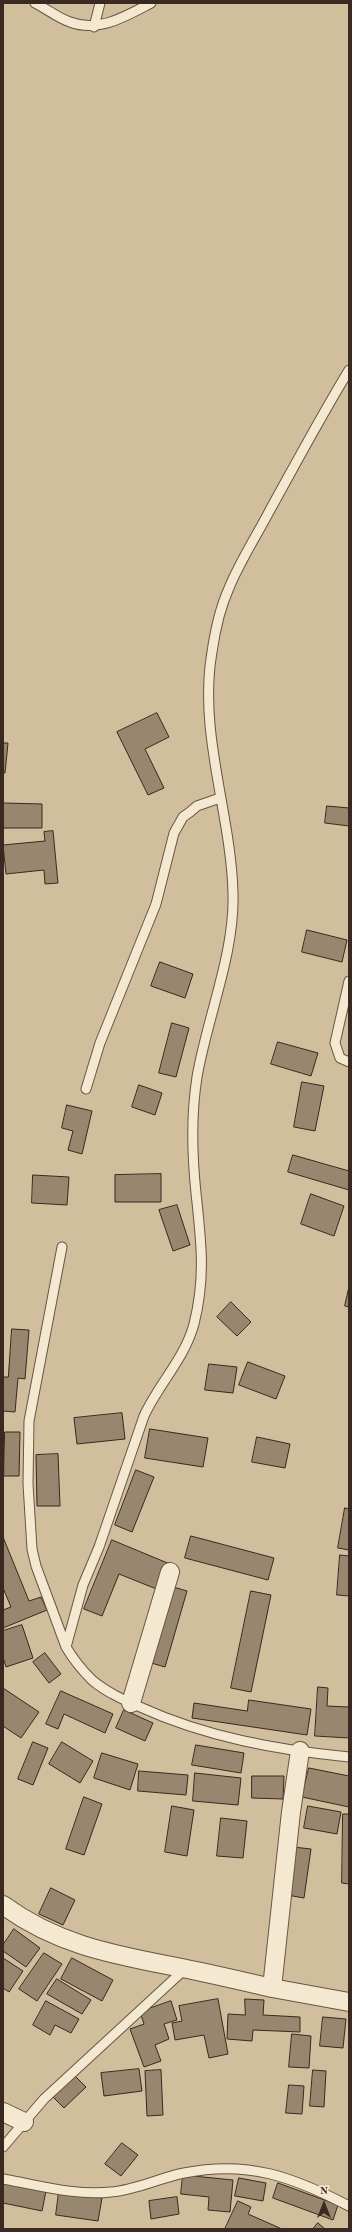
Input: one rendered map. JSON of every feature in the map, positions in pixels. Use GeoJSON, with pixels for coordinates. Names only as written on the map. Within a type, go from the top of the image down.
{"type":"FeatureCollection","features":[{"type":"Feature","properties":{"kind":"street"},"geometry":{"type":"LineString","coordinates":[[131,1703],[170,1572]]}},
{"type":"Feature","properties":{"kind":"street"},"geometry":{"type":"LineString","coordinates":[[272,1988],[290,1819],[300,1751]]}},
{"type":"Feature","properties":{"kind":"street"},"geometry":{"type":"LineString","coordinates":[[3,1905],[21,1918],[45,1931],[88,1948],[272,1988],[349,2002]]}},
{"type":"Feature","properties":{"kind":"street"},"geometry":{"type":"LineString","coordinates":[[3,2112],[24,2122]]}},
{"type":"Feature","properties":{"kind":"lane"},"geometry":{"type":"LineString","coordinates":[[35,3],[70,22],[94,27],[125,17],[151,3]]}},
{"type":"Feature","properties":{"kind":"lane"},"geometry":{"type":"LineString","coordinates":[[94,27],[100,3]]}},
{"type":"Feature","properties":{"kind":"lane"},"geometry":{"type":"LineString","coordinates":[[66,1647],[83,1585],[99,1547],[144,1416],[153,1397],[186,1348],[194,1323],[202,1270],[202,1247],[194,1170],[194,1101],[206,1032],[229,943],[234,905],[232,869],[220,798],[208,702],[212,654],[220,615],[229,588],[316,424],[349,370]]}},
{"type":"Feature","properties":{"kind":"lane"},"geometry":{"type":"LineString","coordinates":[[86,1089],[100,1043],[156,904],[174,833],[183,817],[197,806],[220,798]]}},
{"type":"Feature","properties":{"kind":"lane"},"geometry":{"type":"LineString","coordinates":[[349,981],[335,1043],[340,1058],[349,1062]]}},
{"type":"Feature","properties":{"kind":"lane"},"geometry":{"type":"LineString","coordinates":[[62,1247],[29,1421],[28,1484],[32,1549],[66,1647],[81,1669],[94,1681],[131,1703],[174,1721],[221,1736],[300,1751],[349,1757]]}},
{"type":"Feature","properties":{"kind":"lane"},"geometry":{"type":"LineString","coordinates":[[3,2147],[44,2099],[185,1969]]}},
{"type":"Feature","properties":{"kind":"lane"},"geometry":{"type":"LineString","coordinates":[[3,2179],[60,2190],[100,2193],[136,2188],[182,2173],[205,2169],[252,2169],[310,2185],[349,2206]]}},
{"type":"Feature","properties":{"kind":"shaded area"},"geometry":{"type":"Polygon","coordinates":[[[3,3],[349,3],[349,2229],[3,2229],[3,3]]]}},
{"type":"Feature","properties":{"kind":"building"},"geometry":{"type":"Polygon","coordinates":[[[157,713],[169,737],[145,749],[164,788],[148,795],[117,732],[157,713]]]}},
{"type":"Feature","properties":{"kind":"building"},"geometry":{"type":"Polygon","coordinates":[[[3,743],[8,743],[5,773],[3,773],[3,743]]]}},
{"type":"Feature","properties":{"kind":"building"},"geometry":{"type":"Polygon","coordinates":[[[3,803],[42,804],[42,828],[3,828],[3,803]]]}},
{"type":"Feature","properties":{"kind":"building"},"geometry":{"type":"Polygon","coordinates":[[[327,806],[349,808],[349,826],[325,823],[327,806]]]}},
{"type":"Feature","properties":{"kind":"building"},"geometry":{"type":"Polygon","coordinates":[[[53,831],[58,883],[45,884],[44,870],[6,874],[3,845],[45,841],[44,832],[53,831]]]}},
{"type":"Feature","properties":{"kind":"building"},"geometry":{"type":"Polygon","coordinates":[[[307,930],[347,940],[342,962],[302,952],[307,930]]]}},
{"type":"Feature","properties":{"kind":"building"},"geometry":{"type":"Polygon","coordinates":[[[160,962],[193,974],[185,998],[151,986],[160,962]]]}},
{"type":"Feature","properties":{"kind":"building"},"geometry":{"type":"Polygon","coordinates":[[[172,1023],[189,1028],[176,1077],[159,1073],[172,1023]]]}},
{"type":"Feature","properties":{"kind":"building"},"geometry":{"type":"Polygon","coordinates":[[[278,1042],[318,1053],[311,1076],[271,1064],[278,1042]]]}},
{"type":"Feature","properties":{"kind":"building"},"geometry":{"type":"Polygon","coordinates":[[[302,1082],[324,1086],[315,1131],[294,1127],[302,1082]]]}},
{"type":"Feature","properties":{"kind":"building"},"geometry":{"type":"Polygon","coordinates":[[[139,1085],[162,1093],[155,1115],[132,1107],[139,1085]]]}},
{"type":"Feature","properties":{"kind":"building"},"geometry":{"type":"Polygon","coordinates":[[[67,1105],[92,1111],[82,1154],[68,1150],[73,1131],[62,1128],[67,1105]]]}},
{"type":"Feature","properties":{"kind":"building"},"geometry":{"type":"Polygon","coordinates":[[[293,1155],[349,1171],[349,1190],[288,1172],[293,1155]]]}},
{"type":"Feature","properties":{"kind":"building"},"geometry":{"type":"Polygon","coordinates":[[[161,1174],[161,1202],[115,1202],[115,1175],[161,1174]]]}},
{"type":"Feature","properties":{"kind":"building"},"geometry":{"type":"Polygon","coordinates":[[[33,1175],[69,1177],[67,1205],[32,1203],[33,1175]]]}},
{"type":"Feature","properties":{"kind":"building"},"geometry":{"type":"Polygon","coordinates":[[[311,1194],[344,1206],[334,1236],[301,1224],[311,1194]]]}},
{"type":"Feature","properties":{"kind":"building"},"geometry":{"type":"Polygon","coordinates":[[[177,1205],[190,1245],[173,1251],[159,1210],[177,1205]]]}},
{"type":"Feature","properties":{"kind":"building"},"geometry":{"type":"Polygon","coordinates":[[[349,1287],[349,1307],[345,1306],[349,1287]]]}},
{"type":"Feature","properties":{"kind":"building"},"geometry":{"type":"Polygon","coordinates":[[[231,1302],[251,1322],[237,1336],[217,1317],[231,1302]]]}},
{"type":"Feature","properties":{"kind":"building"},"geometry":{"type":"Polygon","coordinates":[[[12,1329],[29,1330],[25,1379],[18,1378],[15,1412],[3,1411],[3,1377],[8,1377],[12,1329]]]}},
{"type":"Feature","properties":{"kind":"building"},"geometry":{"type":"Polygon","coordinates":[[[248,1362],[285,1376],[276,1399],[239,1385],[248,1362]]]}},
{"type":"Feature","properties":{"kind":"building"},"geometry":{"type":"Polygon","coordinates":[[[209,1364],[237,1367],[233,1393],[205,1390],[209,1364]]]}},
{"type":"Feature","properties":{"kind":"building"},"geometry":{"type":"Polygon","coordinates":[[[122,1413],[125,1439],[77,1444],[74,1418],[122,1413]]]}},
{"type":"Feature","properties":{"kind":"building"},"geometry":{"type":"Polygon","coordinates":[[[150,1429],[208,1438],[203,1467],[145,1458],[150,1429]]]}},
{"type":"Feature","properties":{"kind":"building"},"geometry":{"type":"Polygon","coordinates":[[[5,1432],[20,1432],[19,1476],[4,1476],[5,1432]]]}},
{"type":"Feature","properties":{"kind":"building"},"geometry":{"type":"Polygon","coordinates":[[[257,1437],[290,1444],[285,1468],[252,1462],[257,1437]]]}},
{"type":"Feature","properties":{"kind":"building"},"geometry":{"type":"Polygon","coordinates":[[[58,1454],[60,1506],[37,1506],[36,1455],[58,1454]]]}},
{"type":"Feature","properties":{"kind":"building"},"geometry":{"type":"Polygon","coordinates":[[[136,1470],[154,1477],[132,1532],[115,1525],[136,1470]]]}},
{"type":"Feature","properties":{"kind":"building"},"geometry":{"type":"Polygon","coordinates":[[[345,1508],[349,1509],[349,1550],[338,1548],[345,1508]]]}},
{"type":"Feature","properties":{"kind":"building"},"geometry":{"type":"Polygon","coordinates":[[[191,1536],[274,1558],[268,1580],[185,1558],[191,1536]]]}},
{"type":"Feature","properties":{"kind":"building"},"geometry":{"type":"Polygon","coordinates":[[[3,1537],[29,1601],[41,1597],[47,1610],[3,1628],[3,1610],[11,1607],[3,1588],[3,1537]]]}},
{"type":"Feature","properties":{"kind":"building"},"geometry":{"type":"Polygon","coordinates":[[[112,1540],[170,1564],[159,1590],[119,1574],[102,1616],[84,1609],[112,1540]]]}},
{"type":"Feature","properties":{"kind":"building"},"geometry":{"type":"Polygon","coordinates":[[[340,1555],[349,1556],[349,1596],[337,1595],[340,1555]]]}},
{"type":"Feature","properties":{"kind":"building"},"geometry":{"type":"Polygon","coordinates":[[[170,1586],[187,1591],[165,1667],[148,1662],[170,1586]]]}},
{"type":"Feature","properties":{"kind":"building"},"geometry":{"type":"Polygon","coordinates":[[[251,1591],[271,1595],[251,1692],[231,1688],[251,1591]]]}},
{"type":"Feature","properties":{"kind":"building"},"geometry":{"type":"Polygon","coordinates":[[[22,1625],[33,1658],[6,1667],[3,1657],[3,1631],[22,1625]]]}},
{"type":"Feature","properties":{"kind":"building"},"geometry":{"type":"Polygon","coordinates":[[[45,1653],[61,1674],[49,1683],[33,1662],[45,1653]]]}},
{"type":"Feature","properties":{"kind":"building"},"geometry":{"type":"Polygon","coordinates":[[[318,1687],[328,1688],[327,1706],[349,1707],[349,1738],[315,1736],[318,1687]]]}},
{"type":"Feature","properties":{"kind":"building"},"geometry":{"type":"Polygon","coordinates":[[[3,1688],[39,1712],[21,1738],[3,1726],[3,1688]]]}},
{"type":"Feature","properties":{"kind":"building"},"geometry":{"type":"Polygon","coordinates":[[[61,1691],[113,1714],[105,1733],[64,1714],[58,1729],[46,1724],[61,1691]]]}},
{"type":"Feature","properties":{"kind":"building"},"geometry":{"type":"Polygon","coordinates":[[[249,1700],[311,1709],[307,1735],[192,1718],[194,1703],[247,1711],[249,1700]]]}},
{"type":"Feature","properties":{"kind":"building"},"geometry":{"type":"Polygon","coordinates":[[[124,1710],[153,1723],[145,1741],[116,1728],[124,1710]]]}},
{"type":"Feature","properties":{"kind":"building"},"geometry":{"type":"Polygon","coordinates":[[[33,1742],[48,1748],[33,1785],[18,1779],[33,1742]]]}},
{"type":"Feature","properties":{"kind":"building"},"geometry":{"type":"Polygon","coordinates":[[[62,1742],[93,1761],[80,1783],[49,1764],[62,1742]]]}},
{"type":"Feature","properties":{"kind":"building"},"geometry":{"type":"Polygon","coordinates":[[[196,1745],[244,1753],[241,1773],[192,1765],[196,1745]]]}},
{"type":"Feature","properties":{"kind":"building"},"geometry":{"type":"Polygon","coordinates":[[[102,1753],[138,1764],[130,1790],[94,1778],[102,1753]]]}},
{"type":"Feature","properties":{"kind":"building"},"geometry":{"type":"Polygon","coordinates":[[[309,1768],[349,1776],[349,1807],[302,1797],[309,1768]]]}},
{"type":"Feature","properties":{"kind":"building"},"geometry":{"type":"Polygon","coordinates":[[[139,1771],[188,1775],[186,1795],[138,1791],[139,1771]]]}},
{"type":"Feature","properties":{"kind":"building"},"geometry":{"type":"Polygon","coordinates":[[[195,1773],[241,1778],[238,1805],[193,1801],[195,1773]]]}},
{"type":"Feature","properties":{"kind":"building"},"geometry":{"type":"Polygon","coordinates":[[[252,1776],[284,1776],[283,1799],[252,1798],[252,1776]]]}},
{"type":"Feature","properties":{"kind":"building"},"geometry":{"type":"Polygon","coordinates":[[[84,1797],[102,1804],[84,1855],[66,1849],[84,1797]]]}},
{"type":"Feature","properties":{"kind":"building"},"geometry":{"type":"Polygon","coordinates":[[[172,1806],[194,1810],[187,1856],[165,1852],[172,1806]]]}},
{"type":"Feature","properties":{"kind":"building"},"geometry":{"type":"Polygon","coordinates":[[[308,1806],[341,1812],[337,1834],[304,1828],[308,1806]]]}},
{"type":"Feature","properties":{"kind":"building"},"geometry":{"type":"Polygon","coordinates":[[[343,1814],[349,1814],[349,1884],[342,1883],[343,1814]]]}},
{"type":"Feature","properties":{"kind":"building"},"geometry":{"type":"Polygon","coordinates":[[[221,1818],[247,1821],[243,1858],[217,1856],[221,1818]]]}},
{"type":"Feature","properties":{"kind":"building"},"geometry":{"type":"Polygon","coordinates":[[[293,1847],[311,1849],[304,1898],[287,1895],[293,1847]]]}},
{"type":"Feature","properties":{"kind":"building"},"geometry":{"type":"Polygon","coordinates":[[[51,1888],[75,1900],[63,1925],[39,1914],[51,1888]]]}},
{"type":"Feature","properties":{"kind":"building"},"geometry":{"type":"Polygon","coordinates":[[[14,1929],[40,1948],[26,1967],[3,1951],[3,1945],[14,1929]]]}},
{"type":"Feature","properties":{"kind":"building"},"geometry":{"type":"Polygon","coordinates":[[[44,1953],[62,1964],[37,2001],[19,1989],[44,1953]]]}},
{"type":"Feature","properties":{"kind":"building"},"geometry":{"type":"Polygon","coordinates":[[[3,1958],[23,1971],[9,1992],[3,1988],[3,1958]]]}},
{"type":"Feature","properties":{"kind":"building"},"geometry":{"type":"Polygon","coordinates":[[[72,1958],[113,1980],[102,2001],[61,1979],[72,1958]]]}},
{"type":"Feature","properties":{"kind":"building"},"geometry":{"type":"Polygon","coordinates":[[[57,1979],[91,2000],[82,2014],[47,1994],[57,1979]]]}},
{"type":"Feature","properties":{"kind":"building"},"geometry":{"type":"Polygon","coordinates":[[[218,1999],[228,2054],[209,2058],[204,2035],[175,2040],[172,2023],[182,2021],[179,2006],[218,1999]]]}},
{"type":"Feature","properties":{"kind":"building"},"geometry":{"type":"Polygon","coordinates":[[[245,1999],[264,2000],[263,2015],[300,2017],[300,2032],[253,2030],[252,2041],[227,2039],[228,2014],[245,2015],[245,1999]]]}},
{"type":"Feature","properties":{"kind":"building"},"geometry":{"type":"Polygon","coordinates":[[[46,2001],[79,2019],[71,2033],[55,2025],[50,2035],[33,2025],[46,2001]]]}},
{"type":"Feature","properties":{"kind":"building"},"geometry":{"type":"Polygon","coordinates":[[[171,2001],[177,2020],[164,2024],[169,2039],[155,2045],[161,2061],[144,2067],[130,2029],[144,2024],[140,2012],[171,2001]]]}},
{"type":"Feature","properties":{"kind":"building"},"geometry":{"type":"Polygon","coordinates":[[[323,2017],[346,2019],[343,2048],[320,2046],[323,2017]]]}},
{"type":"Feature","properties":{"kind":"building"},"geometry":{"type":"Polygon","coordinates":[[[292,2034],[311,2036],[309,2068],[289,2067],[292,2034]]]}},
{"type":"Feature","properties":{"kind":"building"},"geometry":{"type":"Polygon","coordinates":[[[139,2069],[142,2091],[104,2096],[101,2073],[139,2069]]]}},
{"type":"Feature","properties":{"kind":"building"},"geometry":{"type":"Polygon","coordinates":[[[161,2070],[163,2115],[147,2116],[145,2071],[161,2070]]]}},
{"type":"Feature","properties":{"kind":"building"},"geometry":{"type":"Polygon","coordinates":[[[313,2070],[326,2071],[324,2107],[310,2106],[313,2070]]]}},
{"type":"Feature","properties":{"kind":"building"},"geometry":{"type":"Polygon","coordinates":[[[75,2076],[86,2087],[64,2108],[53,2097],[75,2076]]]}},
{"type":"Feature","properties":{"kind":"building"},"geometry":{"type":"Polygon","coordinates":[[[289,2085],[304,2086],[302,2114],[286,2113],[289,2085]]]}},
{"type":"Feature","properties":{"kind":"building"},"geometry":{"type":"Polygon","coordinates":[[[122,2143],[138,2155],[121,2176],[105,2164],[122,2143]]]}},
{"type":"Feature","properties":{"kind":"building"},"geometry":{"type":"Polygon","coordinates":[[[183,2175],[233,2180],[230,2212],[208,2210],[209,2197],[181,2194],[183,2175]]]}},
{"type":"Feature","properties":{"kind":"building"},"geometry":{"type":"Polygon","coordinates":[[[239,2178],[266,2183],[263,2201],[235,2196],[239,2178]]]}},
{"type":"Feature","properties":{"kind":"building"},"geometry":{"type":"Polygon","coordinates":[[[3,2182],[46,2191],[42,2211],[3,2203],[3,2182]]]}},
{"type":"Feature","properties":{"kind":"building"},"geometry":{"type":"Polygon","coordinates":[[[278,2183],[338,2205],[333,2220],[273,2198],[278,2183]]]}},
{"type":"Feature","properties":{"kind":"building"},"geometry":{"type":"Polygon","coordinates":[[[59,2192],[102,2198],[98,2221],[56,2215],[59,2192]]]}},
{"type":"Feature","properties":{"kind":"building"},"geometry":{"type":"Polygon","coordinates":[[[177,2197],[179,2214],[151,2219],[149,2201],[177,2197]]]}},
{"type":"Feature","properties":{"kind":"building"},"geometry":{"type":"Polygon","coordinates":[[[238,2201],[251,2207],[248,2214],[282,2229],[225,2229],[238,2201]]]}},
{"type":"Feature","properties":{"kind":"building"},"geometry":{"type":"Polygon","coordinates":[[[318,2223],[325,2229],[313,2229],[318,2223]]]}}]}
